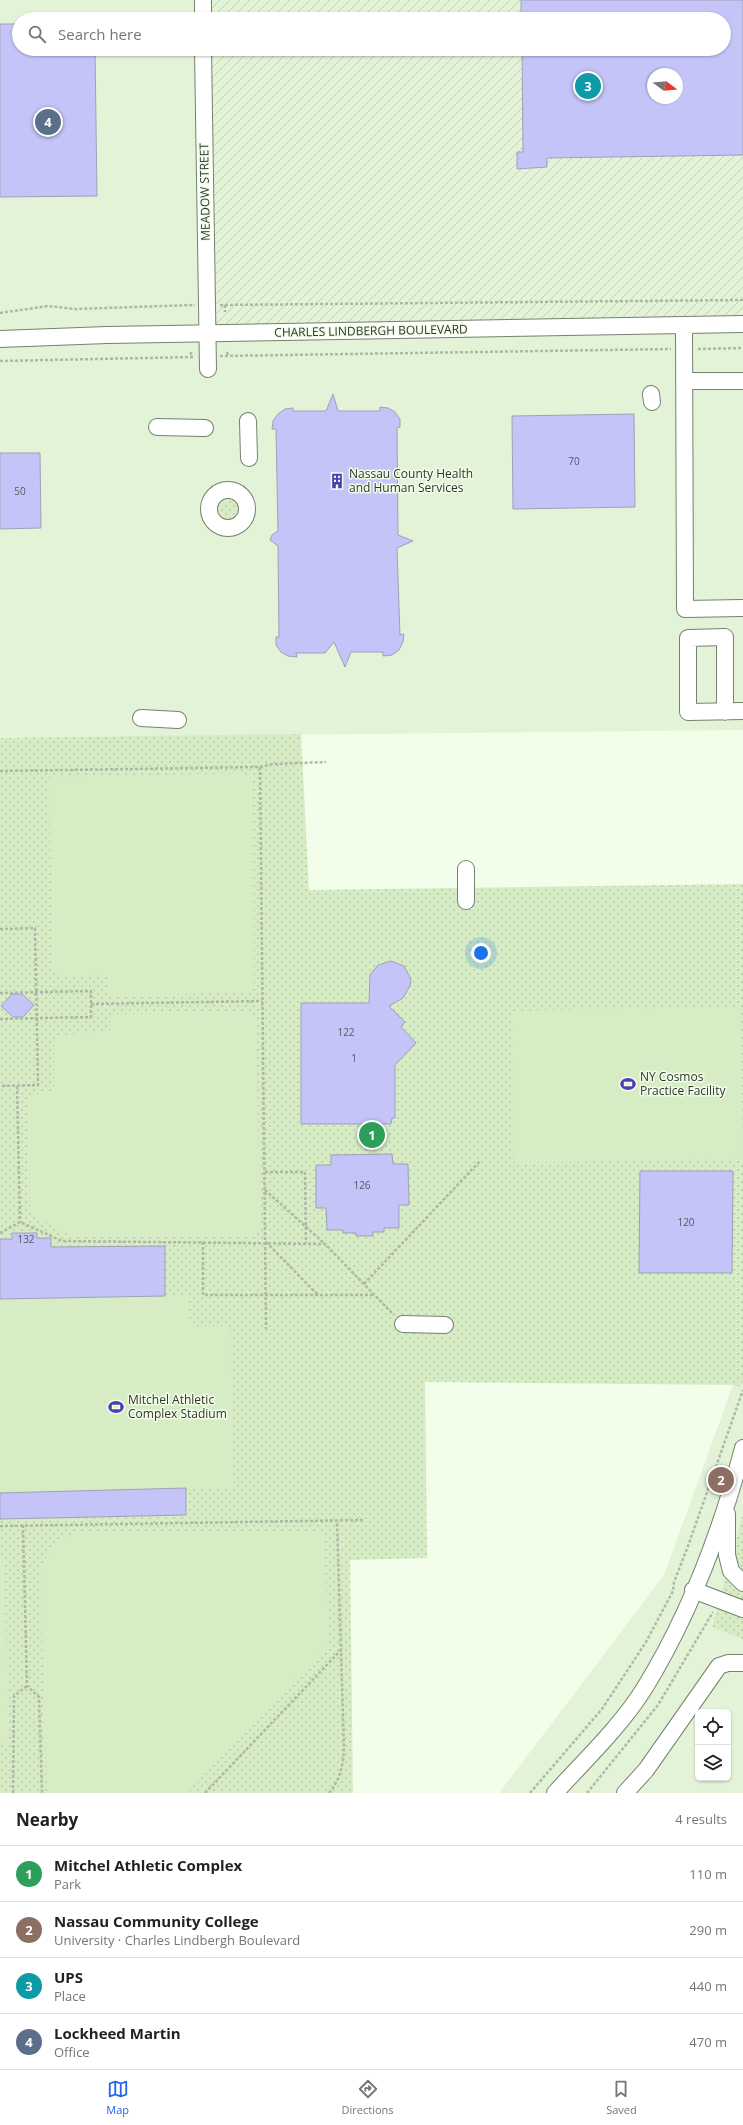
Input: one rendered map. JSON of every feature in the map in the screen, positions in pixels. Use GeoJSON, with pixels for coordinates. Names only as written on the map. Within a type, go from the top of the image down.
{"type":"FeatureCollection","features":[{"type":"Feature","properties":{"kind":"street"},"geometry":{"type":"LineString","coordinates":[[203,0],[203,12]]}},
{"type":"Feature","properties":{"kind":"street","name":"MEADOW STREET"},"geometry":{"type":"LineString","coordinates":[[202,361],[207,334],[204,56]]}},
{"type":"Feature","properties":{"kind":"street","name":"CHARLES LINDBERGH BOULEVARD"},"geometry":{"type":"LineString","coordinates":[[0,339],[107,335],[743,324]]}},
{"type":"Feature","properties":{"kind":"street"},"geometry":{"type":"LineString","coordinates":[[684,326],[685,609],[743,608]]}},
{"type":"Feature","properties":{"kind":"street"},"geometry":{"type":"LineString","coordinates":[[684,381],[743,381]]}},
{"type":"Feature","properties":{"kind":"street"},"geometry":{"type":"LineString","coordinates":[[248,421],[249,458]]}},
{"type":"Feature","properties":{"kind":"street"},"geometry":{"type":"LineString","coordinates":[[156,427],[205,428]]}},
{"type":"Feature","properties":{"kind":"street"},"geometry":{"type":"LineString","coordinates":[[725,712],[725,637],[688,638],[688,712],[725,712],[743,711]]}},
{"type":"Feature","properties":{"kind":"street"},"geometry":{"type":"LineString","coordinates":[[141,718],[178,720]]}},
{"type":"Feature","properties":{"kind":"street"},"geometry":{"type":"LineString","coordinates":[[466,868],[466,901]]}},
{"type":"Feature","properties":{"kind":"street"},"geometry":{"type":"LineString","coordinates":[[403,1324],[445,1325]]}},
{"type":"Feature","properties":{"kind":"street"},"geometry":{"type":"LineString","coordinates":[[555,1793],[622,1718],[643,1689],[675,1633],[708,1555],[727,1502],[743,1448]]}},
{"type":"Feature","properties":{"kind":"street"},"geometry":{"type":"LineString","coordinates":[[727,1502],[727,1555],[731,1571],[743,1583]]}},
{"type":"Feature","properties":{"kind":"street"},"geometry":{"type":"LineString","coordinates":[[693,1590],[743,1609]]}},
{"type":"Feature","properties":{"kind":"street"},"geometry":{"type":"LineString","coordinates":[[625,1793],[646,1770],[719,1666],[728,1663],[743,1663]]}},
{"type":"Feature","properties":{"kind":"path"},"geometry":{"type":"LineString","coordinates":[[0,313],[48,306],[75,309],[206,304],[743,300]]}},
{"type":"Feature","properties":{"kind":"path"},"geometry":{"type":"LineString","coordinates":[[225,305],[225,312]]}},
{"type":"Feature","properties":{"kind":"path"},"geometry":{"type":"LineString","coordinates":[[0,361],[202,361],[228,356],[743,348]]}},
{"type":"Feature","properties":{"kind":"path"},"geometry":{"type":"LineString","coordinates":[[191,352],[202,361]]}},
{"type":"Feature","properties":{"kind":"path"},"geometry":{"type":"LineString","coordinates":[[227,352],[228,356]]}},
{"type":"Feature","properties":{"kind":"path"},"geometry":{"type":"LineString","coordinates":[[0,771],[260,767],[273,764],[326,762]]}},
{"type":"Feature","properties":{"kind":"path"},"geometry":{"type":"LineString","coordinates":[[260,767],[266,1329]]}},
{"type":"Feature","properties":{"kind":"path"},"geometry":{"type":"LineString","coordinates":[[0,929],[35,928],[38,1085],[0,1086]]}},
{"type":"Feature","properties":{"kind":"path"},"geometry":{"type":"LineString","coordinates":[[0,993],[91,991],[91,1017],[0,1019]]}},
{"type":"Feature","properties":{"kind":"path"},"geometry":{"type":"LineString","coordinates":[[91,1004],[262,1002]]}},
{"type":"Feature","properties":{"kind":"path"},"geometry":{"type":"LineString","coordinates":[[17,1086],[20,1222]]}},
{"type":"Feature","properties":{"kind":"path"},"geometry":{"type":"LineString","coordinates":[[364,1284],[480,1162]]}},
{"type":"Feature","properties":{"kind":"path"},"geometry":{"type":"LineString","coordinates":[[265,1172],[305,1172],[306,1243]]}},
{"type":"Feature","properties":{"kind":"path"},"geometry":{"type":"LineString","coordinates":[[265,1189],[325,1244],[403,1324]]}},
{"type":"Feature","properties":{"kind":"path"},"geometry":{"type":"LineString","coordinates":[[0,1233],[20,1222]]}},
{"type":"Feature","properties":{"kind":"path"},"geometry":{"type":"LineString","coordinates":[[20,1222],[62,1241],[265,1242],[325,1244]]}},
{"type":"Feature","properties":{"kind":"path"},"geometry":{"type":"LineString","coordinates":[[203,1242],[203,1295],[375,1295]]}},
{"type":"Feature","properties":{"kind":"path"},"geometry":{"type":"LineString","coordinates":[[265,1242],[318,1295]]}},
{"type":"Feature","properties":{"kind":"path"},"geometry":{"type":"LineString","coordinates":[[530,1793],[602,1709],[646,1642],[673,1591],[674,1582],[743,1390]]}},
{"type":"Feature","properties":{"kind":"path"},"geometry":{"type":"LineString","coordinates":[[0,1526],[363,1520]]}},
{"type":"Feature","properties":{"kind":"path"},"geometry":{"type":"LineString","coordinates":[[329,1793],[335,1786],[342,1769],[344,1749],[337,1521]]}},
{"type":"Feature","properties":{"kind":"path"},"geometry":{"type":"LineString","coordinates":[[23,1526],[27,1686],[39,1697],[42,1793]]}},
{"type":"Feature","properties":{"kind":"path"},"geometry":{"type":"LineString","coordinates":[[205,1793],[341,1650]]}},
{"type":"Feature","properties":{"kind":"path"},"geometry":{"type":"LineString","coordinates":[[13,1793],[14,1696],[27,1686]]}},
{"type":"Feature","properties":{"kind":"shaded area"},"geometry":{"type":"Polygon","coordinates":[[[0,0],[205,0],[205,12],[12,12],[12,56],[220,56],[743,322],[743,730],[0,738],[0,0]]]}},
{"type":"Feature","properties":{"kind":"shaded area"},"geometry":{"type":"Polygon","coordinates":[[[205,0],[743,0],[743,322],[210,331],[206,56],[731,56],[731,12],[205,12],[205,0]]]}},
{"type":"Feature","properties":{"kind":"shaded area"},"geometry":{"type":"Polygon","coordinates":[[[228,500],[234,503],[237,509],[234,515],[228,518],[222,515],[219,509],[222,503],[228,500]]]}},
{"type":"Feature","properties":{"kind":"shaded area"},"geometry":{"type":"Polygon","coordinates":[[[301,734],[309,890],[743,884],[743,1380],[741,1387],[733,1385],[425,1382],[427,1558],[350,1560],[353,1793],[0,1793],[0,738],[301,734]]]}},
{"type":"Feature","properties":{"kind":"shaded area"},"geometry":{"type":"Polygon","coordinates":[[[244,773],[250,777],[253,786],[254,984],[247,992],[108,997],[107,975],[65,977],[53,967],[49,778],[244,773]]]}},
{"type":"Feature","properties":{"kind":"shaded area","name":"NY Cosmos Practice Facility"},"geometry":{"type":"Polygon","coordinates":[[[741,1007],[743,1159],[514,1163],[512,1011],[741,1007]]]}},
{"type":"Feature","properties":{"kind":"shaded area"},"geometry":{"type":"Polygon","coordinates":[[[247,1012],[256,1022],[260,1226],[257,1232],[250,1236],[71,1236],[30,1213],[28,1095],[54,1092],[54,1043],[62,1035],[110,1032],[110,1014],[247,1012]]]}},
{"type":"Feature","properties":{"kind":"shaded area","name":"Mitchel Athletic Complex Stadium"},"geometry":{"type":"Polygon","coordinates":[[[12,1233],[37,1233],[38,1238],[51,1238],[52,1247],[165,1246],[165,1296],[188,1295],[188,1317],[197,1326],[230,1326],[234,1488],[186,1488],[186,1515],[0,1519],[0,1239],[12,1239],[12,1233]]]}},
{"type":"Feature","properties":{"kind":"shaded area"},"geometry":{"type":"Polygon","coordinates":[[[743,1357],[743,1793],[499,1793],[664,1575],[743,1357]]]}},
{"type":"Feature","properties":{"kind":"shaded area"},"geometry":{"type":"Polygon","coordinates":[[[743,1515],[743,1639],[712,1627],[743,1515]]]}},
{"type":"Feature","properties":{"kind":"shaded area"},"geometry":{"type":"Polygon","coordinates":[[[323,1531],[329,1644],[187,1793],[47,1793],[40,1570],[52,1545],[77,1532],[323,1531]]]}},
{"type":"Feature","properties":{"kind":"shaded area"},"geometry":{"type":"Polygon","coordinates":[[[0,1553],[4,1567],[9,1741],[0,1746],[0,1553]]]}},
{"type":"Feature","properties":{"kind":"building"},"geometry":{"type":"Polygon","coordinates":[[[521,0],[743,0],[743,155],[547,158],[547,167],[517,169],[517,152],[523,152],[522,56],[731,56],[731,12],[521,12],[521,0]]]}},
{"type":"Feature","properties":{"kind":"building"},"geometry":{"type":"Polygon","coordinates":[[[0,24],[12,24],[12,56],[95,56],[97,196],[0,197],[0,24]]]}},
{"type":"Feature","properties":{"kind":"building","name":"Nassau County Health and Human Services"},"geometry":{"type":"Polygon","coordinates":[[[333,394],[338,411],[380,411],[380,407],[388,408],[395,412],[400,419],[400,427],[397,428],[398,535],[413,541],[397,548],[400,635],[404,634],[403,642],[399,650],[392,655],[383,656],[383,652],[351,652],[345,667],[334,642],[325,653],[296,653],[297,657],[288,656],[281,652],[276,645],[276,637],[279,637],[278,546],[270,540],[272,535],[278,531],[276,429],[272,429],[273,421],[278,414],[285,409],[293,408],[293,411],[326,411],[333,394]]]}},
{"type":"Feature","properties":{"kind":"building"},"geometry":{"type":"Polygon","coordinates":[[[634,414],[635,507],[513,509],[512,416],[634,414]]]}},
{"type":"Feature","properties":{"kind":"building"},"geometry":{"type":"Polygon","coordinates":[[[0,453],[40,453],[41,528],[0,529],[0,453]]]}},
{"type":"Feature","properties":{"kind":"building"},"geometry":{"type":"Polygon","coordinates":[[[391,961],[404,966],[411,979],[410,986],[403,998],[389,1006],[405,1022],[401,1027],[416,1043],[395,1065],[395,1118],[392,1118],[391,1124],[301,1124],[301,1003],[369,1003],[370,975],[378,965],[391,961]]]}},
{"type":"Feature","properties":{"kind":"building"},"geometry":{"type":"Polygon","coordinates":[[[12,994],[22,994],[34,1005],[23,1017],[13,1017],[1,1006],[12,994]]]}},
{"type":"Feature","properties":{"kind":"building"},"geometry":{"type":"Polygon","coordinates":[[[392,1154],[393,1164],[408,1164],[409,1205],[399,1205],[399,1228],[384,1228],[384,1232],[373,1232],[373,1236],[356,1236],[356,1233],[343,1233],[343,1230],[327,1230],[326,1208],[316,1208],[316,1165],[331,1165],[331,1155],[392,1154]]]}},
{"type":"Feature","properties":{"kind":"building"},"geometry":{"type":"Polygon","coordinates":[[[640,1171],[733,1171],[732,1273],[639,1273],[640,1171]]]}},
{"type":"Feature","properties":{"kind":"building"},"geometry":{"type":"Polygon","coordinates":[[[12,1233],[37,1233],[37,1238],[51,1238],[51,1247],[165,1246],[165,1296],[0,1299],[0,1239],[12,1239],[12,1233]]]}},
{"type":"Feature","properties":{"kind":"building"},"geometry":{"type":"Polygon","coordinates":[[[186,1488],[186,1515],[0,1519],[0,1493],[186,1488]]]}},
{"type":"Feature","properties":{"kind":"place","name":"UPS"},"geometry":{"type":"Point","coordinates":[588,86]}},
{"type":"Feature","properties":{"kind":"place","name":"Lockheed Martin"},"geometry":{"type":"Point","coordinates":[48,122]}},
{"type":"Feature","properties":{"kind":"place","name":"Nassau County Health and Human Services"},"geometry":{"type":"Point","coordinates":[337,481]}},
{"type":"Feature","properties":{"kind":"place","name":"NY Cosmos Practice Facility"},"geometry":{"type":"Point","coordinates":[628,1084]}},
{"type":"Feature","properties":{"kind":"place","name":"Mitchel Athletic Complex"},"geometry":{"type":"Point","coordinates":[372,1135]}},
{"type":"Feature","properties":{"kind":"place","name":"Mitchel Athletic Complex Stadium"},"geometry":{"type":"Point","coordinates":[116,1407]}},
{"type":"Feature","properties":{"kind":"place","name":"Nassau Community College"},"geometry":{"type":"Point","coordinates":[721,1480]}}]}
